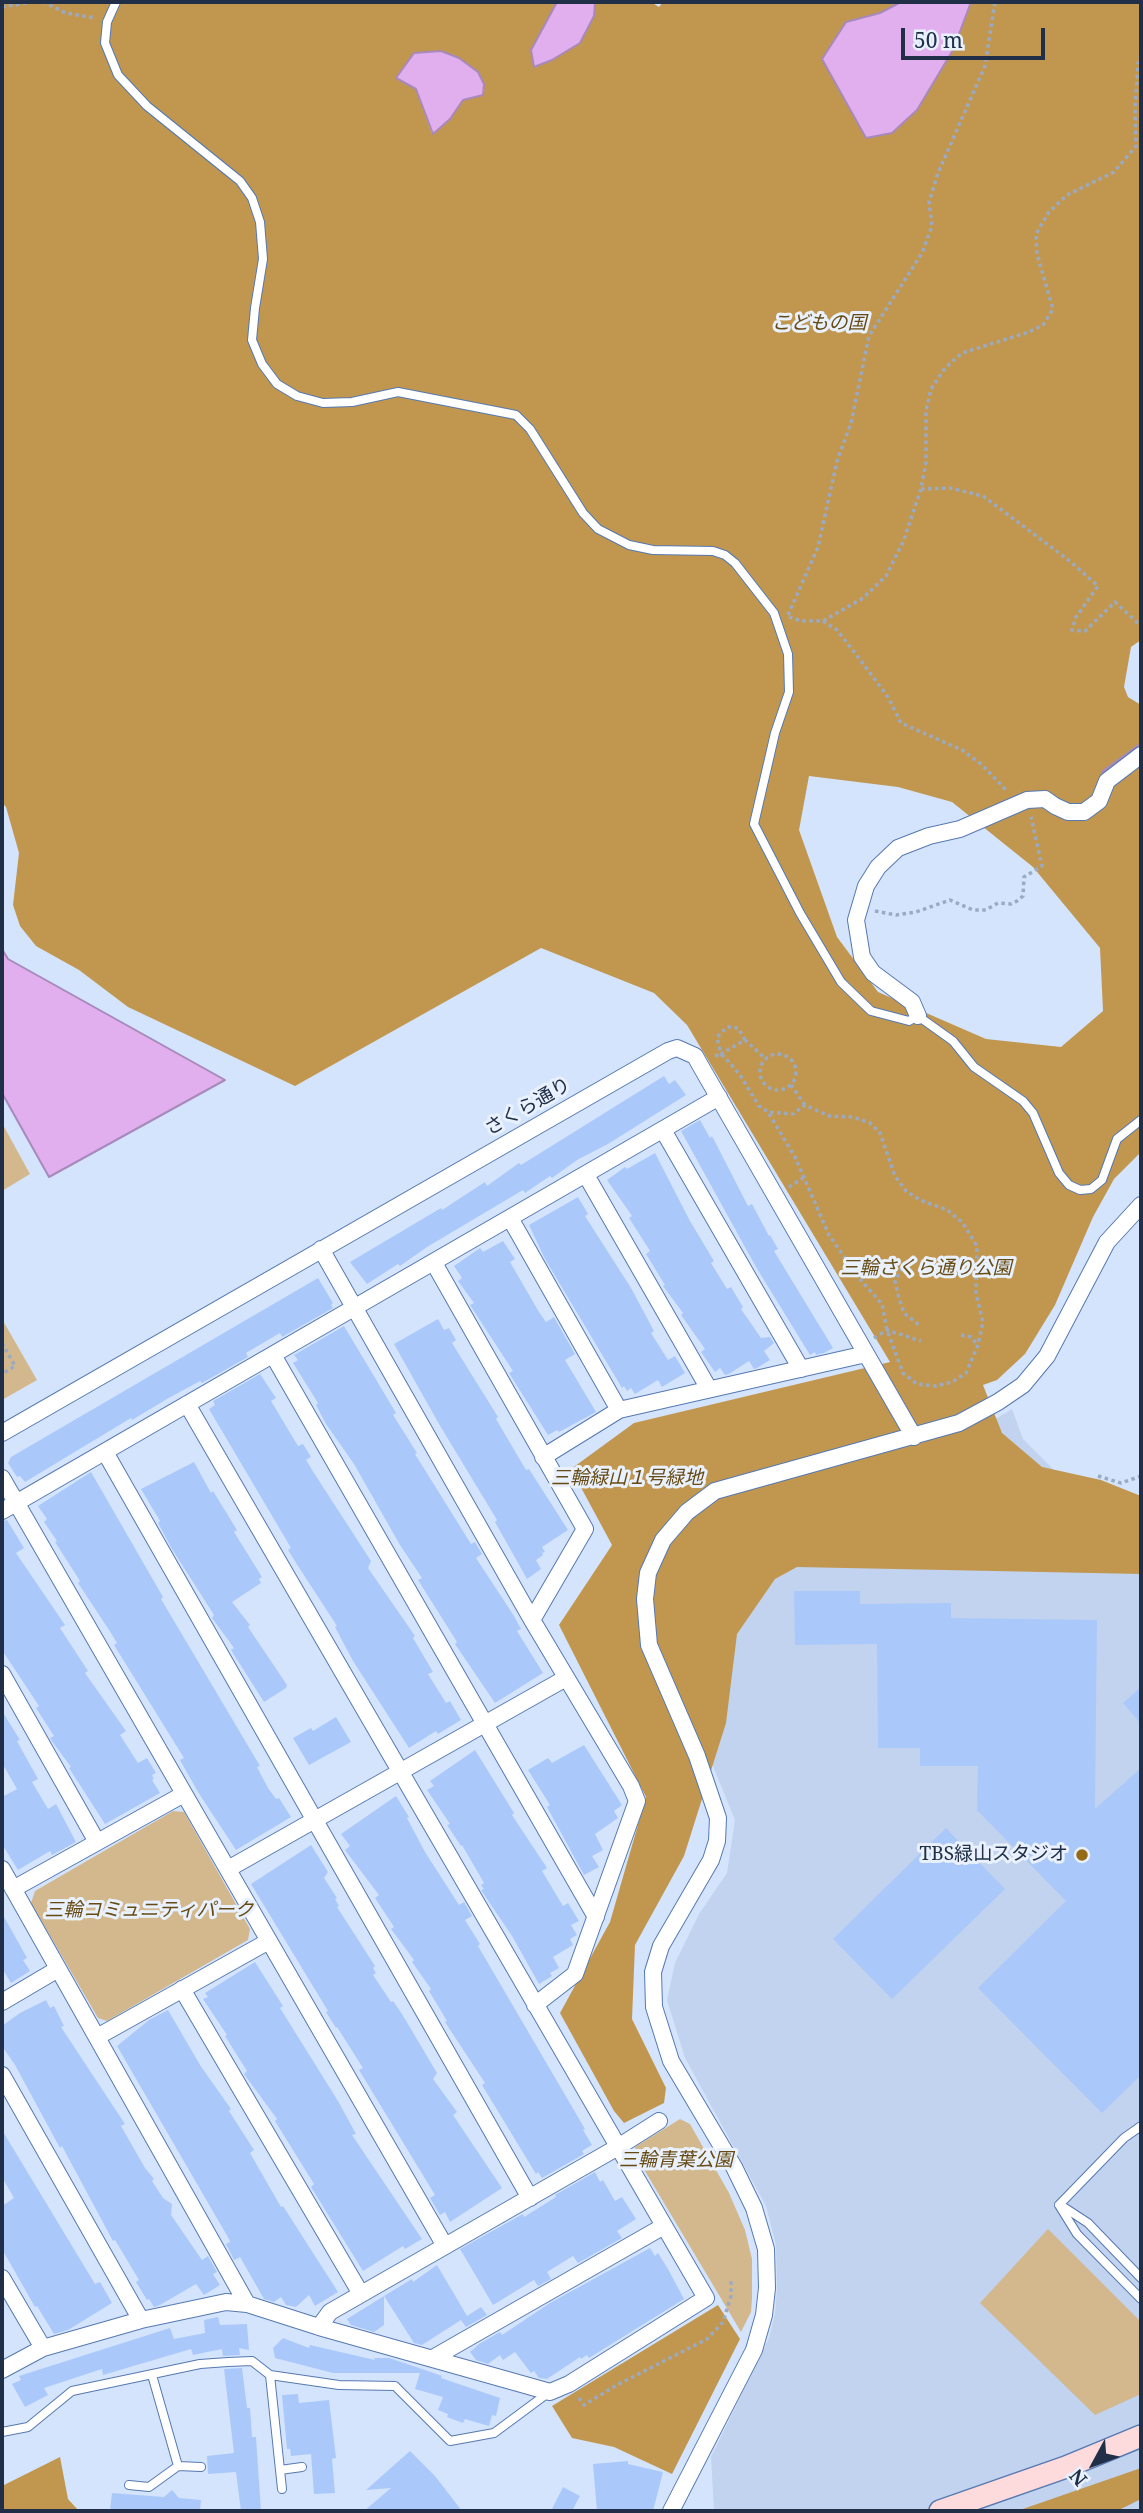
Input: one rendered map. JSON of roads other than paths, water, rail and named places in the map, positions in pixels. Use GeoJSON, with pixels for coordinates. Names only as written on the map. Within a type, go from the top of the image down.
{"type":"FeatureCollection","features":[{"type":"Feature","properties":{"kind":"main road"},"geometry":{"type":"LineString","coordinates":[[940,2511],[1066,2467],[1141,2436]]}},
{"type":"Feature","properties":{"kind":"street"},"geometry":{"type":"LineString","coordinates":[[918,1016],[912,1002],[873,973],[862,957],[856,920],[866,886],[878,867],[898,848],[929,836],[960,829],[1027,800],[1045,799],[1068,812],[1084,812],[1099,801],[1107,781],[1141,755]]}},
{"type":"Feature","properties":{"kind":"street","name":"さくら通り"},"geometry":{"type":"LineString","coordinates":[[2,1433],[668,1051],[677,1048],[695,1056],[719,1097]]}},
{"type":"Feature","properties":{"kind":"street"},"geometry":{"type":"LineString","coordinates":[[9,1507],[719,1097],[914,1437]]}},
{"type":"Feature","properties":{"kind":"street"},"geometry":{"type":"LineString","coordinates":[[663,1130],[801,1369]]}},
{"type":"Feature","properties":{"kind":"street"},"geometry":{"type":"LineString","coordinates":[[586,1175],[709,1389]]}},
{"type":"Feature","properties":{"kind":"street"},"geometry":{"type":"LineString","coordinates":[[671,2511],[754,2350],[764,2315],[767,2288],[766,2249],[754,2208],[734,2167],[671,2061],[653,2007],[653,1972],[661,1946],[711,1860],[717,1841],[718,1818],[698,1756],[649,1645],[645,1600],[648,1573],[663,1540],[687,1512],[715,1491],[959,1423],[999,1402],[1023,1385],[1047,1356],[1107,1242],[1141,1205]]}},
{"type":"Feature","properties":{"kind":"street"},"geometry":{"type":"LineString","coordinates":[[510,1219],[619,1410]]}},
{"type":"Feature","properties":{"kind":"street"},"geometry":{"type":"LineString","coordinates":[[321,1249],[532,1620],[631,1786],[637,1801],[575,1974],[535,2005]]}},
{"type":"Feature","properties":{"kind":"street"},"geometry":{"type":"LineString","coordinates":[[434,1263],[585,1529],[532,1620]]}},
{"type":"Feature","properties":{"kind":"street"},"geometry":{"type":"LineString","coordinates":[[542,1457],[619,1410],[866,1354]]}},
{"type":"Feature","properties":{"kind":"street"},"geometry":{"type":"LineString","coordinates":[[273,1355],[596,1917]]}},
{"type":"Feature","properties":{"kind":"street"},"geometry":{"type":"LineString","coordinates":[[2,2370],[43,2348],[141,2319],[226,2302],[247,2304],[550,2392],[569,2384],[706,2298],[187,1404]]}},
{"type":"Feature","properties":{"kind":"street"},"geometry":{"type":"LineString","coordinates":[[105,1452],[530,2198]]}},
{"type":"Feature","properties":{"kind":"street"},"geometry":{"type":"LineString","coordinates":[[2,1478],[9,1507],[184,1794],[445,2246]]}},
{"type":"Feature","properties":{"kind":"street"},"geometry":{"type":"LineString","coordinates":[[2,1674],[97,1842]]}},
{"type":"Feature","properties":{"kind":"street"},"geometry":{"type":"LineString","coordinates":[[228,1869],[566,1678]]}},
{"type":"Feature","properties":{"kind":"street"},"geometry":{"type":"LineString","coordinates":[[13,1889],[184,1794]]}},
{"type":"Feature","properties":{"kind":"street"},"geometry":{"type":"LineString","coordinates":[[2,1869],[247,2304]]}},
{"type":"Feature","properties":{"kind":"street"},"geometry":{"type":"LineString","coordinates":[[97,2037],[269,1941]]}},
{"type":"Feature","properties":{"kind":"street"},"geometry":{"type":"LineString","coordinates":[[2,2002],[58,1969]]}},
{"type":"Feature","properties":{"kind":"street"},"geometry":{"type":"LineString","coordinates":[[182,1989],[361,2294]]}},
{"type":"Feature","properties":{"kind":"street"},"geometry":{"type":"LineString","coordinates":[[2,2075],[141,2319]]}},
{"type":"Feature","properties":{"kind":"street"},"geometry":{"type":"LineString","coordinates":[[319,2327],[330,2312],[659,2121]]}},
{"type":"Feature","properties":{"kind":"street"},"geometry":{"type":"LineString","coordinates":[[433,2358],[664,2226]]}},
{"type":"Feature","properties":{"kind":"street"},"geometry":{"type":"LineString","coordinates":[[2,2278],[43,2348]]}},
{"type":"Feature","properties":{"kind":"lane"},"geometry":{"type":"LineString","coordinates":[[117,2],[107,22],[105,43],[118,75],[147,107],[240,181],[252,198],[260,222],[263,259],[252,340],[262,364],[277,384],[297,396],[323,403],[352,402],[398,392],[516,415],[530,429],[583,513],[598,529],[629,545],[653,550],[713,551],[726,555],[774,613],[788,654],[789,692],[775,733],[754,824],[800,913],[841,982],[871,1011],[909,1021],[918,1016],[953,1041],[974,1067],[1023,1101],[1034,1113],[1059,1173],[1069,1185],[1080,1190],[1091,1189],[1102,1180],[1117,1139],[1141,1120]]}},
{"type":"Feature","properties":{"kind":"lane"},"geometry":{"type":"LineString","coordinates":[[1059,2205],[1124,2138],[1141,2126]]}},
{"type":"Feature","properties":{"kind":"lane"},"geometry":{"type":"LineString","coordinates":[[1059,2205],[1088,2223],[1141,2277]]}},
{"type":"Feature","properties":{"kind":"lane"},"geometry":{"type":"LineString","coordinates":[[1059,2205],[1077,2234],[1141,2299]]}},
{"type":"Feature","properties":{"kind":"lane"},"geometry":{"type":"LineString","coordinates":[[2,2432],[28,2427],[72,2391],[200,2364],[252,2361],[270,2375],[339,2385],[395,2386],[450,2441],[494,2433],[550,2392]]}},
{"type":"Feature","properties":{"kind":"lane"},"geometry":{"type":"LineString","coordinates":[[152,2375],[178,2466]]}},
{"type":"Feature","properties":{"kind":"lane"},"geometry":{"type":"LineString","coordinates":[[270,2375],[282,2489]]}},
{"type":"Feature","properties":{"kind":"lane"},"geometry":{"type":"LineString","coordinates":[[129,2485],[149,2487],[178,2466],[201,2467]]}},
{"type":"Feature","properties":{"kind":"lane"},"geometry":{"type":"LineString","coordinates":[[280,2470],[302,2467]]}},
{"type":"Feature","properties":{"kind":"waterway"},"geometry":{"type":"LineString","coordinates":[[1105,772],[1141,746]]}},
{"type":"Feature","properties":{"kind":"place","name":"TBS緑山スタジオ"},"geometry":{"type":"Point","coordinates":[1082,1855]}},
{"type":"Feature","properties":{"kind":"park label","name":"こどもの国"},"geometry":{"type":"Point","coordinates":[819,324]}},
{"type":"Feature","properties":{"kind":"park label","name":"三輪さくら通り公園"},"geometry":{"type":"Point","coordinates":[926,1269]}},
{"type":"Feature","properties":{"kind":"park label","name":"三輪緑山１号緑地"},"geometry":{"type":"Point","coordinates":[627,1479]}},
{"type":"Feature","properties":{"kind":"park label","name":"三輪コミュニティパーク"},"geometry":{"type":"Point","coordinates":[149,1911]}},
{"type":"Feature","properties":{"kind":"park label","name":"三輪青葉公園"},"geometry":{"type":"Point","coordinates":[676,2161]}}]}
